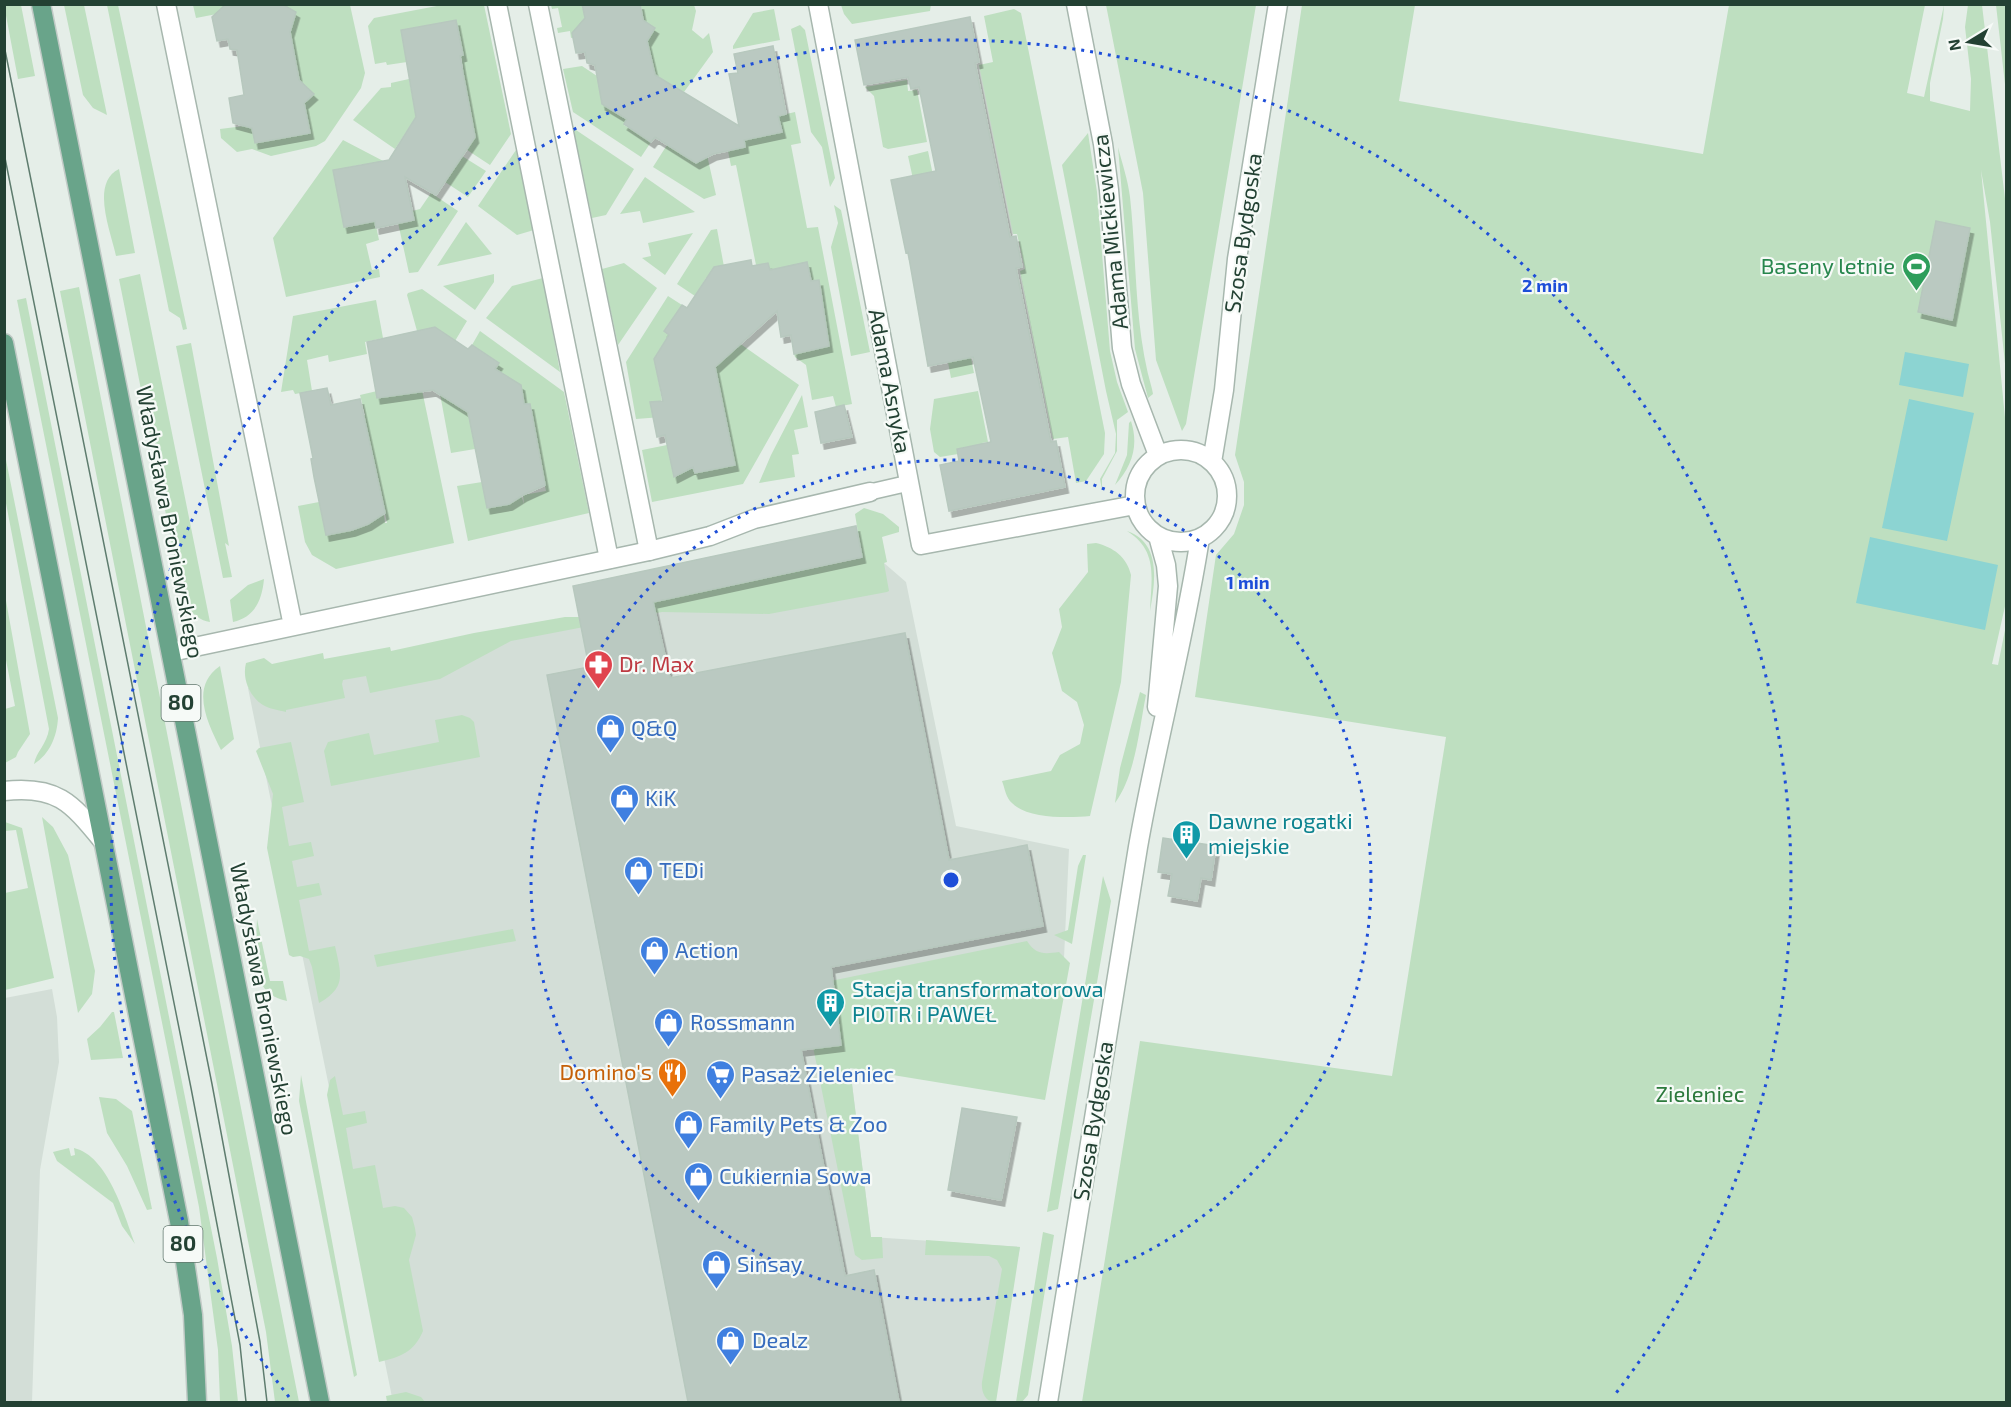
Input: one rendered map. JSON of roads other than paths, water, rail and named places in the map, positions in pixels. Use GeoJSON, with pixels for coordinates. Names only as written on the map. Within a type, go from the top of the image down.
{"type":"FeatureCollection","features":[{"type":"Feature","properties":{"kind":"main road","name":"Władysława Broniewskiego"},"geometry":{"type":"LineString","coordinates":[[41,4],[320,1402]]}},
{"type":"Feature","properties":{"kind":"main road","name":"80"},"geometry":{"type":"LineString","coordinates":[[4,343],[179,1221],[193,1315],[197,1402]]}},
{"type":"Feature","properties":{"kind":"street"},"geometry":{"type":"LineString","coordinates":[[166,4],[293,626]]}},
{"type":"Feature","properties":{"kind":"street"},"geometry":{"type":"LineString","coordinates":[[497,4],[609,559]]}},
{"type":"Feature","properties":{"kind":"street"},"geometry":{"type":"LineString","coordinates":[[538,4],[649,551]]}},
{"type":"Feature","properties":{"kind":"street","name":"Adama Asnyka"},"geometry":{"type":"LineString","coordinates":[[818,4],[921,545],[1135,505]]}},
{"type":"Feature","properties":{"kind":"street","name":"Adama Mickiewicza"},"geometry":{"type":"LineString","coordinates":[[1076,4],[1103,144],[1122,348],[1131,384],[1158,455]]}},
{"type":"Feature","properties":{"kind":"street","name":"Szosa Bydgoska"},"geometry":{"type":"LineString","coordinates":[[1212,462],[1224,390],[1237,259],[1278,4]]}},
{"type":"Feature","properties":{"kind":"street"},"geometry":{"type":"LineString","coordinates":[[1182,449],[1195,452],[1212,462],[1224,480],[1227,493],[1226,507],[1220,520],[1211,531],[1200,538],[1186,542],[1171,542],[1147,528],[1139,517],[1134,490],[1138,476],[1147,464],[1158,455],[1182,449]]}},
{"type":"Feature","properties":{"kind":"street"},"geometry":{"type":"LineString","coordinates":[[171,652],[649,551],[710,536],[754,519],[870,492]]}},
{"type":"Feature","properties":{"kind":"street","name":"Szosa Bydgoska"},"geometry":{"type":"LineString","coordinates":[[1152,769],[1168,586],[1166,565],[1158,536]]}},
{"type":"Feature","properties":{"kind":"street","name":"Szosa Bydgoska"},"geometry":{"type":"LineString","coordinates":[[1048,1402],[1152,769],[1182,644],[1200,538]]}},
{"type":"Feature","properties":{"kind":"street"},"geometry":{"type":"LineString","coordinates":[[4,791],[25,788],[40,789],[77,810],[102,840]]}},
{"type":"Feature","properties":{"kind":"lane"},"geometry":{"type":"LineString","coordinates":[[870,492],[909,483]]}},
{"type":"Feature","properties":{"kind":"water"},"geometry":{"type":"Polygon","coordinates":[[[1905,352],[1969,364],[1963,397],[1899,385],[1905,352]]]}},
{"type":"Feature","properties":{"kind":"water"},"geometry":{"type":"Polygon","coordinates":[[[1909,399],[1974,413],[1947,541],[1882,528],[1909,399]]]}},
{"type":"Feature","properties":{"kind":"water"},"geometry":{"type":"Polygon","coordinates":[[[1870,537],[1998,565],[1985,630],[1856,603],[1870,537]]]}},
{"type":"Feature","properties":{"kind":"tram line"},"geometry":{"type":"LineString","coordinates":[[4,45],[212,1084],[260,1342],[267,1402]]}},
{"type":"Feature","properties":{"kind":"tram line"},"geometry":{"type":"LineString","coordinates":[[4,153],[191,1088],[240,1345],[246,1402]]}},
{"type":"Feature","properties":{"kind":"place","name":"Baseny letnie"},"geometry":{"type":"Point","coordinates":[1916,292]}},
{"type":"Feature","properties":{"kind":"place","name":"Dr. Max"},"geometry":{"type":"Point","coordinates":[598,690]}},
{"type":"Feature","properties":{"kind":"place","name":"Q&Q"},"geometry":{"type":"Point","coordinates":[610,754]}},
{"type":"Feature","properties":{"kind":"place","name":"KiK"},"geometry":{"type":"Point","coordinates":[624,824]}},
{"type":"Feature","properties":{"kind":"place","name":"Dawne rogatki miejskie"},"geometry":{"type":"Point","coordinates":[1187,860]}},
{"type":"Feature","properties":{"kind":"place","name":"TEDi"},"geometry":{"type":"Point","coordinates":[638,896]}},
{"type":"Feature","properties":{"kind":"place","name":"Action"},"geometry":{"type":"Point","coordinates":[654,976]}},
{"type":"Feature","properties":{"kind":"place","name":"Stacja transformatorowa PIOTR i PAWEŁ"},"geometry":{"type":"Point","coordinates":[831,1028]}},
{"type":"Feature","properties":{"kind":"place","name":"Rossmann"},"geometry":{"type":"Point","coordinates":[669,1048]}},
{"type":"Feature","properties":{"kind":"place","name":"Domino's"},"geometry":{"type":"Point","coordinates":[673,1098]}},
{"type":"Feature","properties":{"kind":"place","name":"Pasaż Zieleniec"},"geometry":{"type":"Point","coordinates":[720,1100]}},
{"type":"Feature","properties":{"kind":"place","name":"Family Pets & Zoo"},"geometry":{"type":"Point","coordinates":[688,1150]}},
{"type":"Feature","properties":{"kind":"place","name":"Cukiernia Sowa"},"geometry":{"type":"Point","coordinates":[698,1202]}},
{"type":"Feature","properties":{"kind":"place","name":"Sinsay"},"geometry":{"type":"Point","coordinates":[716,1290]}},
{"type":"Feature","properties":{"kind":"place","name":"Dealz"},"geometry":{"type":"Point","coordinates":[731,1366]}},
{"type":"Feature","properties":{"kind":"park label","name":"Zieleniec"},"geometry":{"type":"Point","coordinates":[1700,1094]}}]}
